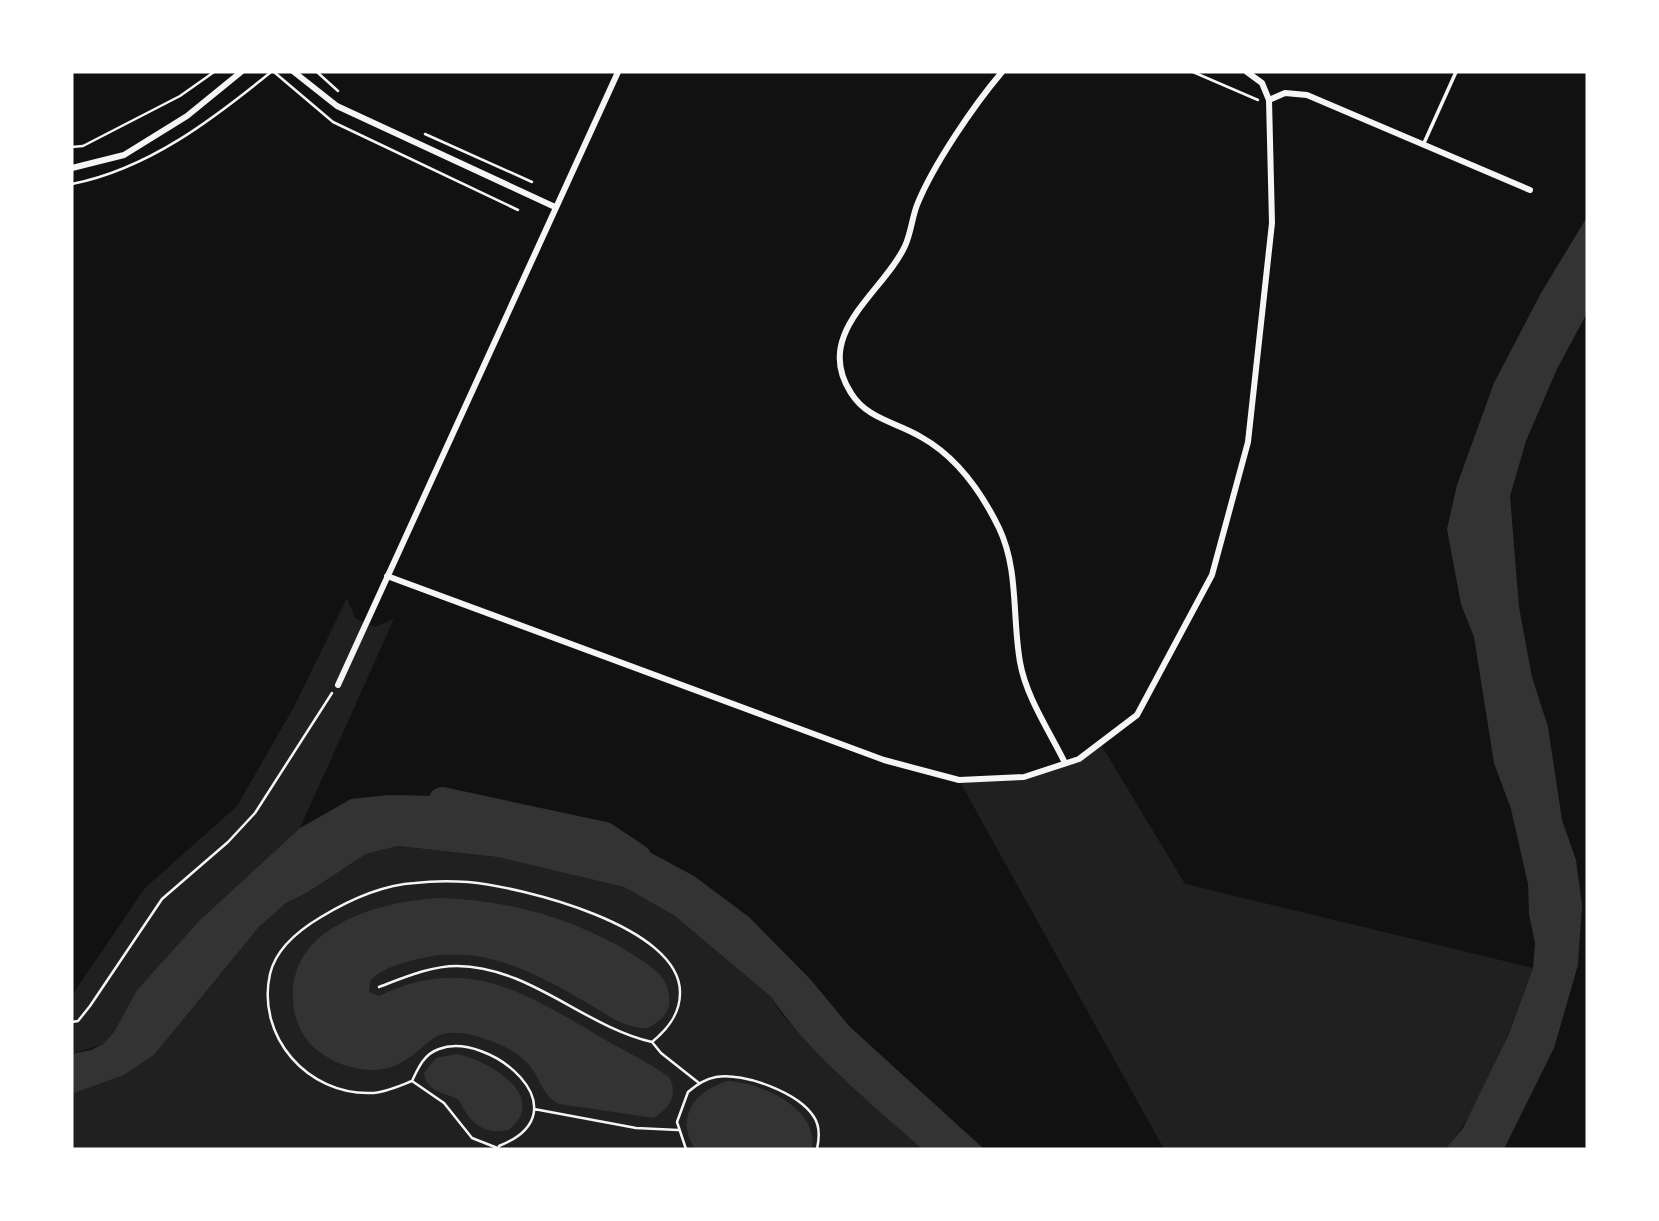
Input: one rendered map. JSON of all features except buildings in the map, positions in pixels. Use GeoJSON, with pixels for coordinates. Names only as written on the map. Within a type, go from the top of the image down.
{"type":"FeatureCollection","features":[{"type":"Feature","properties":{"kind":"street"},"geometry":{"type":"LineString","coordinates":[[72,168],[124,155],[187,116],[241,72]]}},
{"type":"Feature","properties":{"kind":"street"},"geometry":{"type":"LineString","coordinates":[[294,72],[337,106],[555,207]]}},
{"type":"Feature","properties":{"kind":"street"},"geometry":{"type":"LineString","coordinates":[[338,685],[618,72]]}},
{"type":"Feature","properties":{"kind":"street"},"geometry":{"type":"LineString","coordinates":[[1002,72],[963,124],[918,204],[904,247],[862,303],[847,329],[838,366],[851,394],[872,415],[921,437],[956,462],[982,496],[1000,529],[1011,561],[1020,664],[1065,764]]}},
{"type":"Feature","properties":{"kind":"street"},"geometry":{"type":"LineString","coordinates":[[387,576],[884,760],[959,780],[1024,777],[1079,759],[1137,715],[1212,575],[1248,443],[1272,223],[1269,102],[1262,83],[1247,72]]}},
{"type":"Feature","properties":{"kind":"street"},"geometry":{"type":"LineString","coordinates":[[1269,102],[1284,93],[1307,95],[1530,190]]}},
{"type":"Feature","properties":{"kind":"lane"},"geometry":{"type":"LineString","coordinates":[[1423,144],[1457,72]]}},
{"type":"Feature","properties":{"kind":"path"},"geometry":{"type":"LineString","coordinates":[[72,147],[83,146],[180,96],[214,72]]}},
{"type":"Feature","properties":{"kind":"path"},"geometry":{"type":"LineString","coordinates":[[274,72],[333,122],[518,210]]}},
{"type":"Feature","properties":{"kind":"path"},"geometry":{"type":"LineString","coordinates":[[317,72],[344,97]]}},
{"type":"Feature","properties":{"kind":"path"},"geometry":{"type":"LineString","coordinates":[[1194,72],[1269,102]]}},
{"type":"Feature","properties":{"kind":"path"},"geometry":{"type":"LineString","coordinates":[[419,131],[531,181]]}},
{"type":"Feature","properties":{"kind":"path"},"geometry":{"type":"LineString","coordinates":[[72,1022],[78,1021],[90,1006],[162,900],[228,842],[255,813],[338,685]]}},
{"type":"Feature","properties":{"kind":"path"},"geometry":{"type":"LineString","coordinates":[[412,1082],[444,1103],[472,1138],[499,1148],[520,1133],[530,1122],[534,1110],[527,1081],[492,1057],[454,1046],[439,1049],[425,1057],[412,1082],[373,1093],[347,1091],[322,1084],[304,1072],[287,1053],[268,1012],[267,993],[270,971],[295,933],[352,900],[413,883],[470,883],[533,895],[583,910],[646,941],[663,953],[681,985],[680,1002],[674,1018],[652,1042]]}},
{"type":"Feature","properties":{"kind":"path"},"geometry":{"type":"LineString","coordinates":[[379,987],[428,970],[456,966],[511,975],[612,1029],[652,1042],[661,1053],[699,1083]]}},
{"type":"Feature","properties":{"kind":"path"},"geometry":{"type":"LineString","coordinates":[[686,1149],[678,1130],[680,1108],[688,1092],[699,1083],[716,1077],[749,1079],[794,1100],[814,1117],[818,1129],[817,1149]]}},
{"type":"Feature","properties":{"kind":"path"},"geometry":{"type":"LineString","coordinates":[[534,1110],[636,1128],[678,1130]]}},
{"type":"Feature","properties":{"kind":"shaded area"},"geometry":{"type":"Polygon","coordinates":[[[1587,217],[1587,313],[1557,369],[1526,441],[1510,496],[1519,607],[1532,677],[1548,727],[1562,820],[1576,860],[1582,905],[1578,965],[1554,1048],[1504,1149],[1445,1149],[1463,1128],[1508,1036],[1533,968],[1535,943],[1529,914],[1528,884],[1511,809],[1494,763],[1474,637],[1461,604],[1447,529],[1457,485],[1494,383],[1541,293],[1587,217]]]}},
{"type":"Feature","properties":{"kind":"shaded area"},"geometry":{"type":"Polygon","coordinates":[[[347,598],[355,618],[375,627],[394,619],[300,828],[200,920],[137,990],[114,1032],[103,1044],[72,1054],[72,995],[145,888],[237,806],[294,707],[347,598]]]}},
{"type":"Feature","properties":{"kind":"shaded area"},"geometry":{"type":"Polygon","coordinates":[[[1100,743],[1185,884],[1533,968],[1486,1086],[1445,1149],[1164,1149],[959,780],[1033,773],[1067,762],[1100,743]]]}},
{"type":"Feature","properties":{"kind":"shaded area"},"geometry":{"type":"Polygon","coordinates":[[[388,795],[442,796],[487,811],[529,815],[565,824],[642,848],[694,876],[749,917],[811,980],[850,1027],[984,1149],[925,1149],[919,1146],[821,1057],[771,997],[675,916],[624,887],[497,857],[398,846],[366,854],[308,892],[286,903],[259,927],[154,1055],[124,1075],[72,1094],[72,1054],[103,1044],[114,1032],[137,990],[200,920],[300,828],[351,799],[388,795]]]}},
{"type":"Feature","properties":{"kind":"shaded area"},"geometry":{"type":"Polygon","coordinates":[[[398,846],[497,857],[624,887],[675,916],[771,997],[783,1016],[838,1074],[925,1149],[72,1149],[72,1094],[124,1075],[154,1055],[259,927],[286,903],[308,892],[366,854],[398,846]]]}},
{"type":"Feature","properties":{"kind":"shaded area"},"geometry":{"type":"Polygon","coordinates":[[[437,898],[515,907],[590,931],[635,956],[657,972],[668,988],[667,1011],[648,1028],[632,1026],[528,972],[486,958],[465,955],[442,955],[392,967],[370,981],[369,992],[379,996],[411,984],[440,978],[467,979],[519,993],[545,1005],[669,1077],[673,1095],[664,1110],[654,1118],[559,1104],[548,1096],[531,1068],[517,1054],[499,1044],[471,1035],[439,1035],[412,1056],[392,1067],[369,1070],[336,1062],[312,1045],[300,1028],[293,1000],[296,975],[306,953],[321,936],[364,913],[389,905],[437,898]]]}},
{"type":"Feature","properties":{"kind":"shaded area"},"geometry":{"type":"Polygon","coordinates":[[[457,1054],[498,1072],[510,1081],[519,1093],[523,1105],[520,1117],[509,1130],[492,1131],[478,1126],[459,1100],[429,1085],[424,1073],[436,1058],[457,1054]]]}},
{"type":"Feature","properties":{"kind":"shaded area"},"geometry":{"type":"Polygon","coordinates":[[[728,1081],[756,1087],[785,1100],[807,1121],[812,1134],[812,1149],[695,1149],[687,1126],[692,1106],[706,1091],[728,1081]]]}},
{"type":"Feature","properties":{"kind":"waterway"},"geometry":{"type":"LineString","coordinates":[[442,800],[605,835],[638,857]]}}]}
